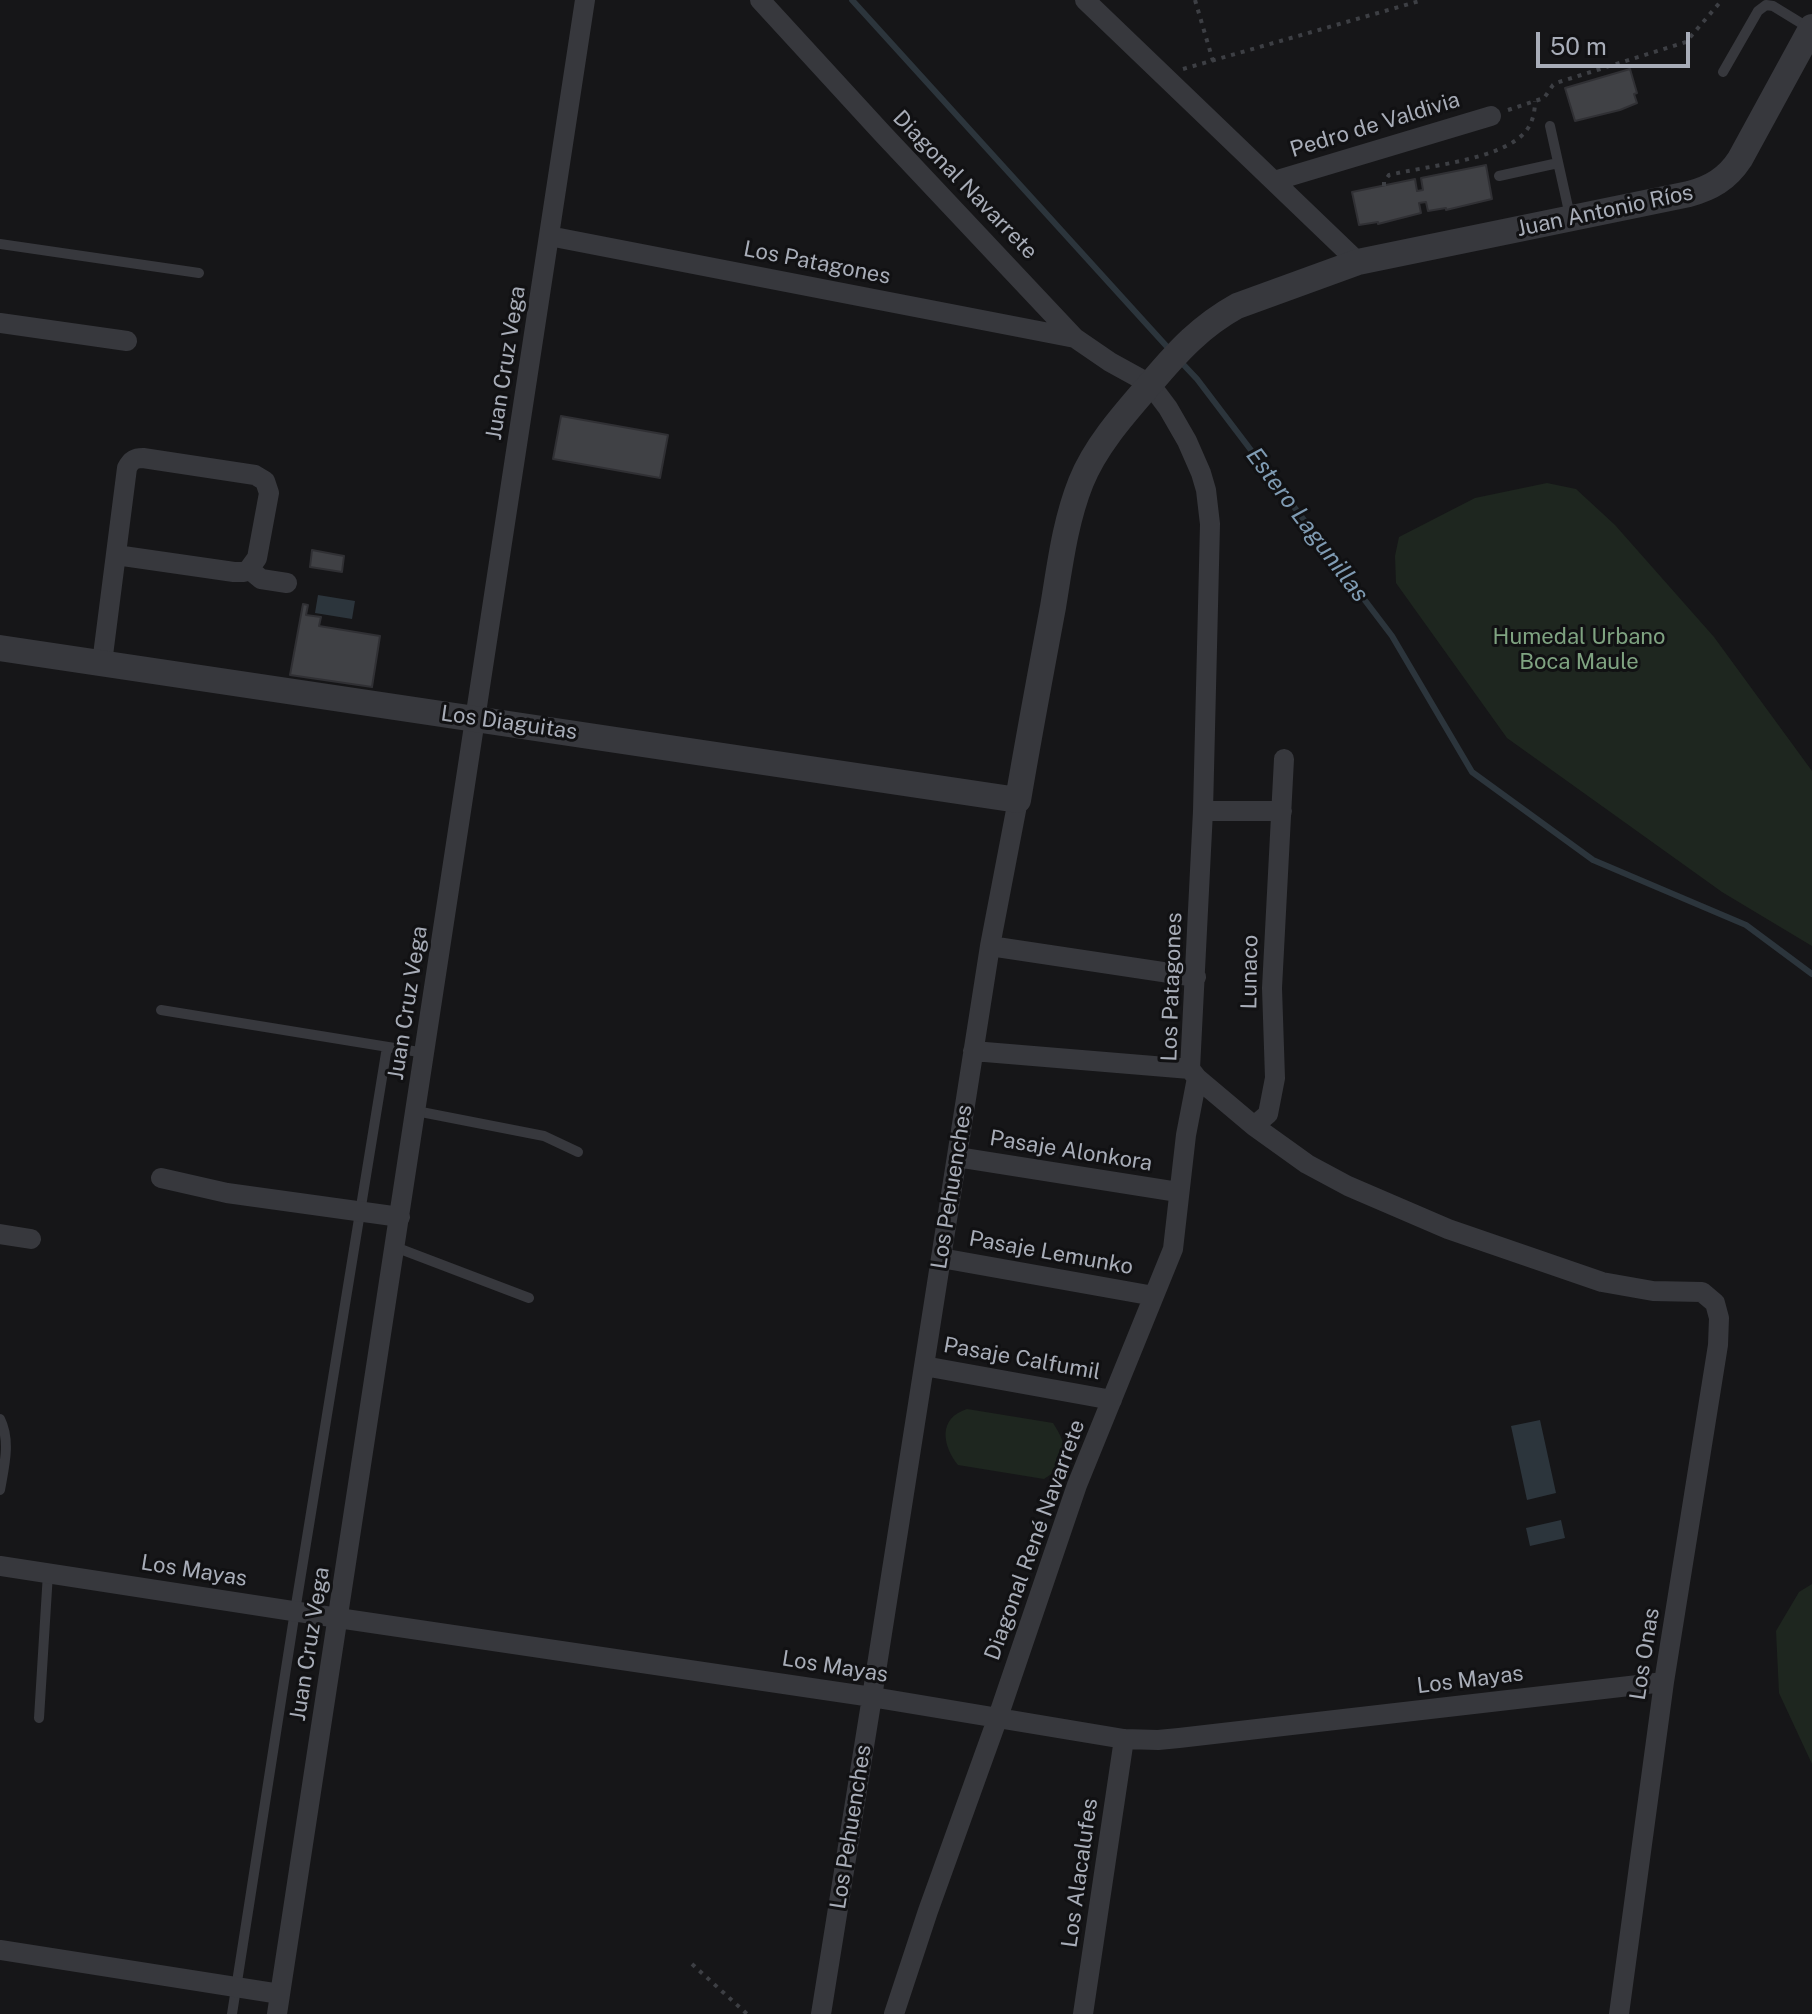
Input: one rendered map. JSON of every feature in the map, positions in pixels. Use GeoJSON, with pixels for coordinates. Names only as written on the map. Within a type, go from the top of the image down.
{"type":"FeatureCollection","features":[{"type":"Feature","properties":{"kind":"street","name":"Juan Cruz Vega"},"geometry":{"type":"LineString","coordinates":[[279,2004],[585,0]]}},
{"type":"Feature","properties":{"kind":"street","name":"Diagonal Navarrete"},"geometry":{"type":"LineString","coordinates":[[760,0],[1075,338],[1150,384]]}},
{"type":"Feature","properties":{"kind":"street"},"geometry":{"type":"LineString","coordinates":[[1085,0],[1358,262]]}},
{"type":"Feature","properties":{"kind":"street","name":"Juan Antonio Ríos"},"geometry":{"type":"LineString","coordinates":[[1150,384],[1196,333],[1221,315],[1237,306],[1358,262],[1689,194],[1710,187],[1734,168],[1740,159],[1812,28]]}},
{"type":"Feature","properties":{"kind":"street","name":"Pedro de Valdivia"},"geometry":{"type":"LineString","coordinates":[[1274,181],[1491,116]]}},
{"type":"Feature","properties":{"kind":"street","name":"Los Patagones"},"geometry":{"type":"LineString","coordinates":[[549,236],[1075,338]]}},
{"type":"Feature","properties":{"kind":"street"},"geometry":{"type":"LineString","coordinates":[[0,323],[127,341]]}},
{"type":"Feature","properties":{"kind":"street","name":"Los Patagones"},"geometry":{"type":"LineString","coordinates":[[1150,384],[1168,408],[1195,457],[1209,507],[1194,1074],[1254,1126],[1307,1164],[1348,1186],[1448,1229],[1602,1282],[1653,1291],[1702,1292],[1715,1303]]}},
{"type":"Feature","properties":{"kind":"street","name":"Los Pehuenches"},"geometry":{"type":"LineString","coordinates":[[821,2014],[990,946],[1064,543],[1082,479],[1126,412],[1150,384]]}},
{"type":"Feature","properties":{"kind":"street"},"geometry":{"type":"LineString","coordinates":[[102,663],[127,468],[133,460],[143,458],[255,475],[265,481],[269,493],[257,558],[244,572],[116,555]]}},
{"type":"Feature","properties":{"kind":"street"},"geometry":{"type":"LineString","coordinates":[[249,569],[261,579],[287,583]]}},
{"type":"Feature","properties":{"kind":"street","name":"Los Diaguitas"},"geometry":{"type":"LineString","coordinates":[[0,648],[1018,800]]}},
{"type":"Feature","properties":{"kind":"street","name":"Lunaco"},"geometry":{"type":"LineString","coordinates":[[1254,1126],[1268,1114],[1275,1078],[1272,988],[1284,759]]}},
{"type":"Feature","properties":{"kind":"street"},"geometry":{"type":"LineString","coordinates":[[1203,811],[1282,811]]}},
{"type":"Feature","properties":{"kind":"street"},"geometry":{"type":"LineString","coordinates":[[990,946],[1196,977]]}},
{"type":"Feature","properties":{"kind":"street"},"geometry":{"type":"LineString","coordinates":[[973,1051],[1194,1074]]}},
{"type":"Feature","properties":{"kind":"street","name":"Diagonal René Navarrete"},"geometry":{"type":"LineString","coordinates":[[894,2014],[1077,1485],[1173,1249],[1194,1074]]}},
{"type":"Feature","properties":{"kind":"street","name":"Pasaje Alonkora"},"geometry":{"type":"LineString","coordinates":[[957,1157],[1178,1192]]}},
{"type":"Feature","properties":{"kind":"street"},"geometry":{"type":"LineString","coordinates":[[161,1178],[227,1193],[400,1217]]}},
{"type":"Feature","properties":{"kind":"street"},"geometry":{"type":"LineString","coordinates":[[0,1234],[31,1239]]}},
{"type":"Feature","properties":{"kind":"street","name":"Pasaje Lemunko"},"geometry":{"type":"LineString","coordinates":[[941,1258],[1154,1296]]}},
{"type":"Feature","properties":{"kind":"street","name":"Los Onas"},"geometry":{"type":"LineString","coordinates":[[1619,2014],[1664,1682],[1718,1345],[1719,1318],[1715,1303]]}},
{"type":"Feature","properties":{"kind":"street","name":"Pasaje Calfumil"},"geometry":{"type":"LineString","coordinates":[[924,1366],[1112,1400]]}},
{"type":"Feature","properties":{"kind":"street","name":"Los Mayas"},"geometry":{"type":"LineString","coordinates":[[0,1566],[872,1697],[1124,1739],[1179,1738],[1664,1682]]}},
{"type":"Feature","properties":{"kind":"street","name":"Los Alacalufes"},"geometry":{"type":"LineString","coordinates":[[1083,2014],[1124,1739]]}},
{"type":"Feature","properties":{"kind":"street"},"geometry":{"type":"LineString","coordinates":[[0,1950],[236,1987],[279,2004]]}},
{"type":"Feature","properties":{"kind":"lane"},"geometry":{"type":"LineString","coordinates":[[1723,72],[1758,11],[1766,5],[1812,28]]}},
{"type":"Feature","properties":{"kind":"lane"},"geometry":{"type":"LineString","coordinates":[[1550,126],[1570,218]]}},
{"type":"Feature","properties":{"kind":"lane"},"geometry":{"type":"LineString","coordinates":[[1499,176],[1558,163]]}},
{"type":"Feature","properties":{"kind":"lane"},"geometry":{"type":"LineString","coordinates":[[0,244],[199,273]]}},
{"type":"Feature","properties":{"kind":"lane"},"geometry":{"type":"LineString","coordinates":[[161,1010],[425,1053]]}},
{"type":"Feature","properties":{"kind":"lane"},"geometry":{"type":"LineString","coordinates":[[232,2014],[387,1047]]}},
{"type":"Feature","properties":{"kind":"lane"},"geometry":{"type":"LineString","coordinates":[[416,1111],[544,1136],[578,1152]]}},
{"type":"Feature","properties":{"kind":"lane"},"geometry":{"type":"LineString","coordinates":[[395,1247],[529,1298]]}},
{"type":"Feature","properties":{"kind":"lane"},"geometry":{"type":"LineString","coordinates":[[0,1419],[5,1429],[6,1457],[0,1490]]}},
{"type":"Feature","properties":{"kind":"lane"},"geometry":{"type":"LineString","coordinates":[[39,1718],[48,1573]]}},
{"type":"Feature","properties":{"kind":"path"},"geometry":{"type":"LineString","coordinates":[[1195,0],[1213,61]]}},
{"type":"Feature","properties":{"kind":"path"},"geometry":{"type":"LineString","coordinates":[[1163,75],[1423,0]]}},
{"type":"Feature","properties":{"kind":"path"},"geometry":{"type":"LineString","coordinates":[[1521,105],[1544,98],[1556,83],[1686,42],[1722,0]]}},
{"type":"Feature","properties":{"kind":"path"},"geometry":{"type":"LineString","coordinates":[[1384,186],[1389,175],[1501,149],[1528,129],[1535,101]]}},
{"type":"Feature","properties":{"kind":"path"},"geometry":{"type":"LineString","coordinates":[[692,1964],[747,2014]]}},
{"type":"Feature","properties":{"kind":"green space","name":"Humedal Urbano Boca Maule"},"geometry":{"type":"Polygon","coordinates":[[[1547,483],[1576,489],[1615,525],[1714,637],[1812,771],[1812,946],[1722,892],[1507,738],[1396,583],[1395,556],[1399,537],[1475,498],[1547,483]]]}},
{"type":"Feature","properties":{"kind":"green space"},"geometry":{"type":"Polygon","coordinates":[[[967,1409],[1053,1423],[1064,1447],[1059,1467],[1044,1479],[958,1465],[946,1441],[947,1425],[958,1413],[967,1409]]]}},
{"type":"Feature","properties":{"kind":"green space"},"geometry":{"type":"Polygon","coordinates":[[[1812,1584],[1812,1764],[1779,1693],[1776,1631],[1799,1592],[1812,1584]]]}},
{"type":"Feature","properties":{"kind":"shaded area"},"geometry":{"type":"Polygon","coordinates":[[[318,595],[355,601],[352,619],[315,613],[318,595]]]}},
{"type":"Feature","properties":{"kind":"shaded area"},"geometry":{"type":"Polygon","coordinates":[[[1540,1420],[1556,1493],[1527,1500],[1511,1426],[1540,1420]]]}},
{"type":"Feature","properties":{"kind":"shaded area"},"geometry":{"type":"Polygon","coordinates":[[[1561,1520],[1565,1538],[1530,1546],[1526,1528],[1561,1520]]]}},
{"type":"Feature","properties":{"kind":"building"},"geometry":{"type":"Polygon","coordinates":[[[1630,69],[1637,103],[1575,121],[1565,88],[1630,69]]]}},
{"type":"Feature","properties":{"kind":"building"},"geometry":{"type":"Polygon","coordinates":[[[1486,165],[1492,199],[1428,211],[1426,202],[1419,203],[1421,213],[1378,224],[1359,225],[1352,192],[1415,179],[1417,191],[1423,190],[1421,178],[1486,165]]]}},
{"type":"Feature","properties":{"kind":"building"},"geometry":{"type":"Polygon","coordinates":[[[561,416],[668,435],[660,478],[553,459],[561,416]]]}},
{"type":"Feature","properties":{"kind":"building"},"geometry":{"type":"Polygon","coordinates":[[[312,550],[344,556],[342,572],[310,567],[312,550]]]}},
{"type":"Feature","properties":{"kind":"building"},"geometry":{"type":"Polygon","coordinates":[[[303,604],[308,605],[306,615],[321,617],[319,626],[380,636],[372,687],[290,675],[303,604]]]}},
{"type":"Feature","properties":{"kind":"waterway","name":"Estero Lagunillas"},"geometry":{"type":"LineString","coordinates":[[852,0],[1170,350]]}},
{"type":"Feature","properties":{"kind":"waterway","name":"Estero Lagunillas"},"geometry":{"type":"LineString","coordinates":[[1180,361],[1197,379],[1392,636],[1472,772],[1593,860],[1746,925],[1812,974]]}}]}
